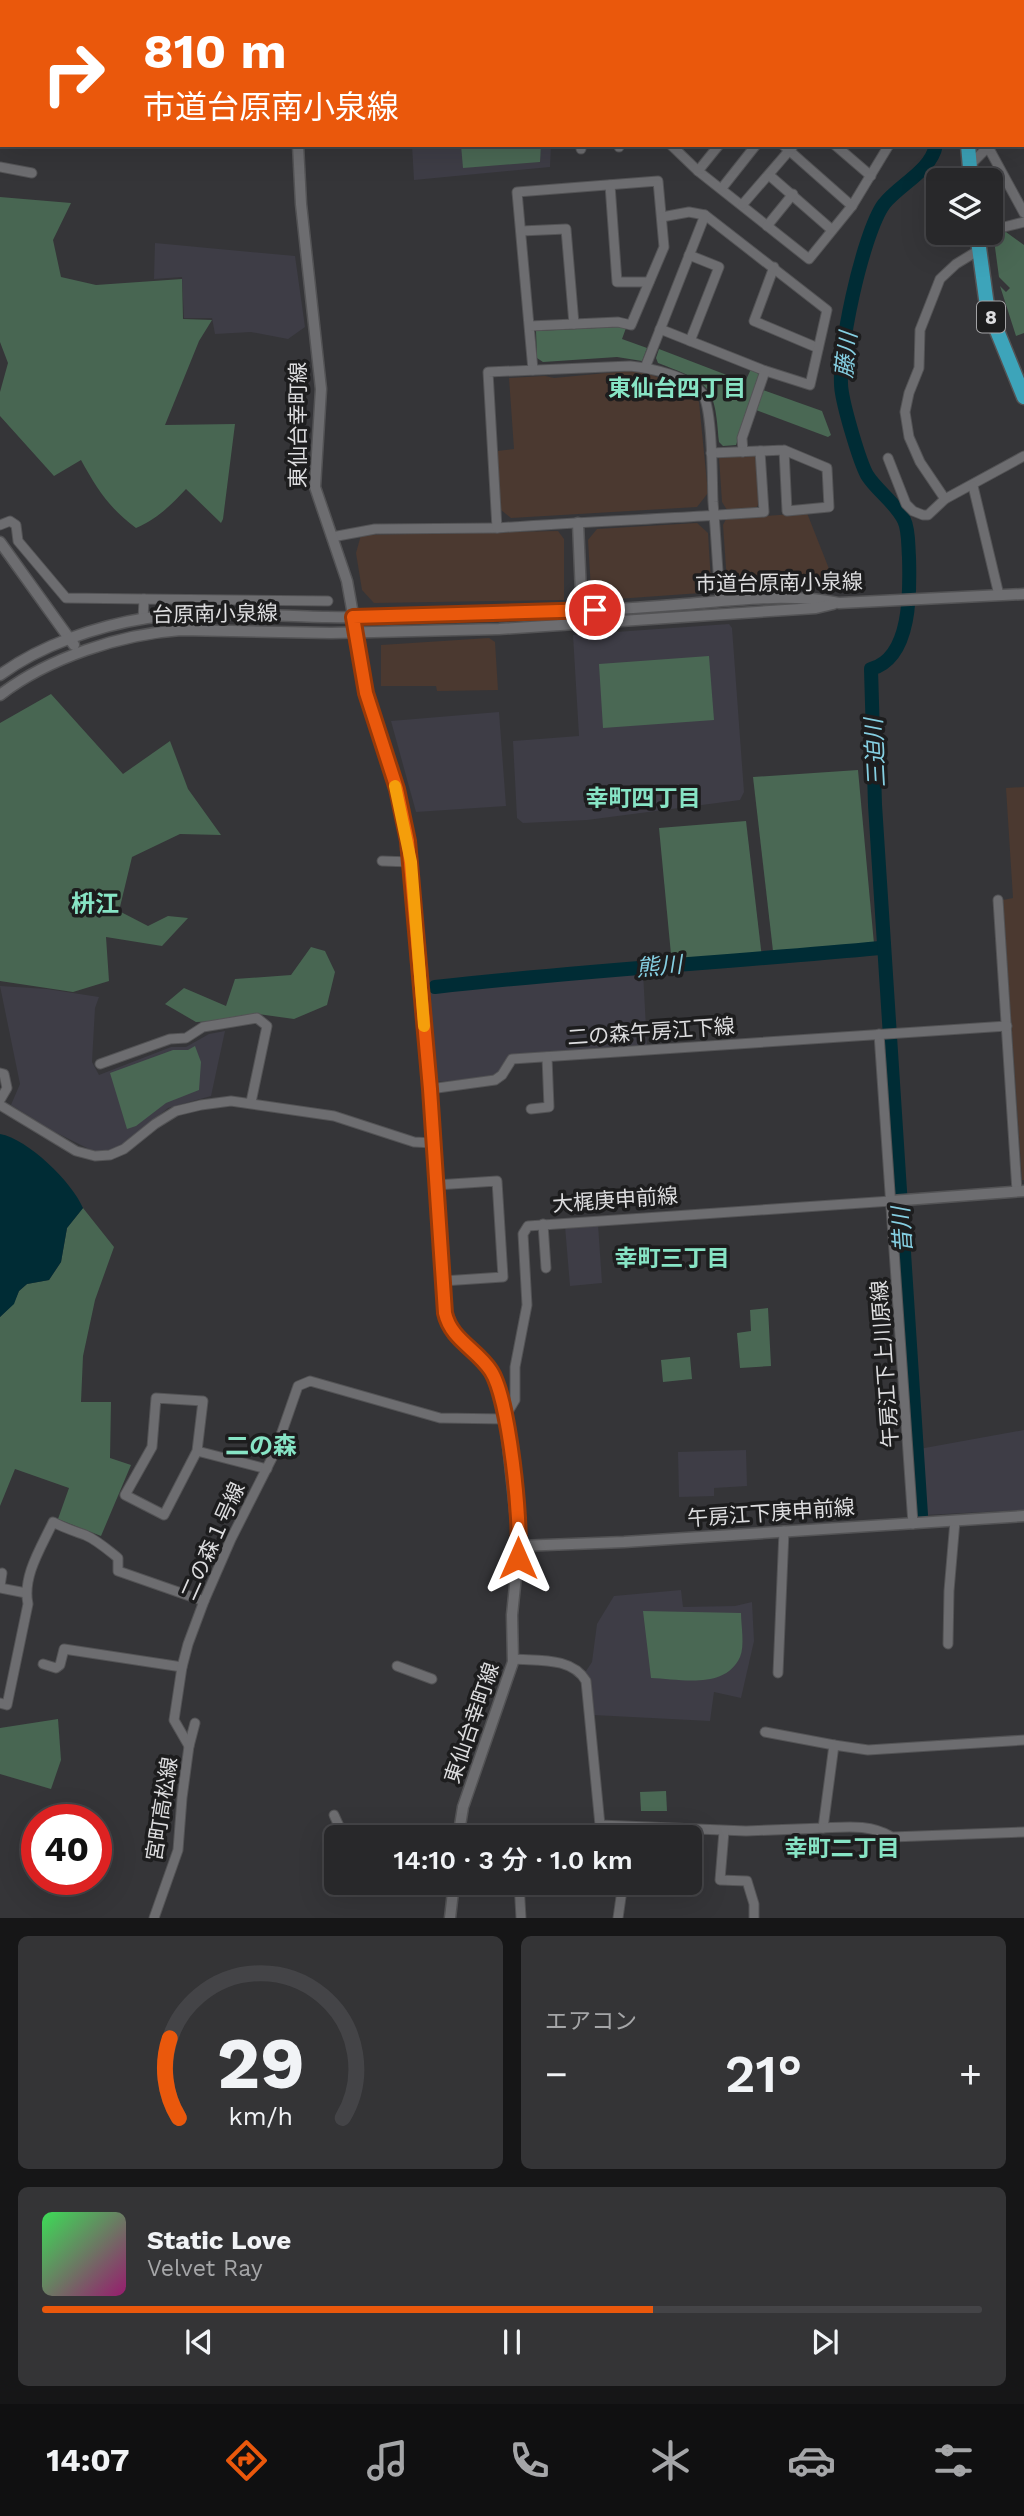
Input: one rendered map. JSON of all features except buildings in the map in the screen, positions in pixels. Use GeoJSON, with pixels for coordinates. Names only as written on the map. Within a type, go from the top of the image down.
{"type":"FeatureCollection","features":[{"type":"Feature","properties":{"kind":"main road"},"geometry":{"type":"LineString","coordinates":[[968,147],[970,168]]}},
{"type":"Feature","properties":{"kind":"main road","name":"8"},"geometry":{"type":"LineString","coordinates":[[979,245],[987,306],[1024,397]]}},
{"type":"Feature","properties":{"kind":"street","name":"東仙台幸町線"},"geometry":{"type":"LineString","coordinates":[[299,147],[306,253],[321,389],[314,480],[317,496],[347,581],[366,693],[397,789],[411,862],[448,1325],[490,1368],[498,1383],[506,1417],[519,1546],[512,1615],[514,1659],[463,1807],[460,1825]]}},
{"type":"Feature","properties":{"kind":"street"},"geometry":{"type":"LineString","coordinates":[[698,171],[717,147]]}},
{"type":"Feature","properties":{"kind":"street"},"geometry":{"type":"LineString","coordinates":[[722,188],[754,147]]}},
{"type":"Feature","properties":{"kind":"street"},"geometry":{"type":"LineString","coordinates":[[743,204],[789,147],[852,206]]}},
{"type":"Feature","properties":{"kind":"street"},"geometry":{"type":"LineString","coordinates":[[837,147],[871,176]]}},
{"type":"Feature","properties":{"kind":"street"},"geometry":{"type":"LineString","coordinates":[[678,148],[698,171],[809,259],[852,206],[888,147]]}},
{"type":"Feature","properties":{"kind":"street"},"geometry":{"type":"LineString","coordinates":[[970,164],[987,147]]}},
{"type":"Feature","properties":{"kind":"street"},"geometry":{"type":"LineString","coordinates":[[989,147],[1020,197],[1024,212]]}},
{"type":"Feature","properties":{"kind":"street"},"geometry":{"type":"LineString","coordinates":[[0,167],[32,173]]}},
{"type":"Feature","properties":{"kind":"street"},"geometry":{"type":"LineString","coordinates":[[769,174],[832,230]]}},
{"type":"Feature","properties":{"kind":"street"},"geometry":{"type":"LineString","coordinates":[[530,326],[618,322],[631,325],[664,247],[658,181],[517,192],[533,370]]}},
{"type":"Feature","properties":{"kind":"street"},"geometry":{"type":"LineString","coordinates":[[610,185],[617,282],[649,282]]}},
{"type":"Feature","properties":{"kind":"street"},"geometry":{"type":"LineString","coordinates":[[767,226],[793,194]]}},
{"type":"Feature","properties":{"kind":"street"},"geometry":{"type":"LineString","coordinates":[[660,329],[765,371],[810,385],[827,310],[705,215],[689,212],[662,217]]}},
{"type":"Feature","properties":{"kind":"street"},"geometry":{"type":"LineString","coordinates":[[645,368],[705,215]]}},
{"type":"Feature","properties":{"kind":"street"},"geometry":{"type":"LineString","coordinates":[[1003,227],[1024,222]]}},
{"type":"Feature","properties":{"kind":"street"},"geometry":{"type":"LineString","coordinates":[[521,231],[566,229],[574,324]]}},
{"type":"Feature","properties":{"kind":"street"},"geometry":{"type":"LineString","coordinates":[[945,499],[920,462],[909,437],[905,412],[919,368],[920,330],[940,279],[974,245]]}},
{"type":"Feature","properties":{"kind":"street"},"geometry":{"type":"LineString","coordinates":[[689,255],[719,267],[690,341]]}},
{"type":"Feature","properties":{"kind":"street"},"geometry":{"type":"LineString","coordinates":[[774,267],[754,321],[818,348]]}},
{"type":"Feature","properties":{"kind":"street"},"geometry":{"type":"LineString","coordinates":[[497,528],[488,372],[630,366],[688,382],[700,390],[706,401],[720,601]]}},
{"type":"Feature","properties":{"kind":"street"},"geometry":{"type":"LineString","coordinates":[[743,452],[742,438],[765,371]]}},
{"type":"Feature","properties":{"kind":"street"},"geometry":{"type":"LineString","coordinates":[[711,453],[784,450],[827,468],[829,507],[787,511],[784,450]]}},
{"type":"Feature","properties":{"kind":"street"},"geometry":{"type":"LineString","coordinates":[[332,537],[375,529],[497,528],[764,512],[760,451]]}},
{"type":"Feature","properties":{"kind":"street"},"geometry":{"type":"LineString","coordinates":[[888,458],[906,504],[913,511],[928,515],[945,499],[1024,456]]}},
{"type":"Feature","properties":{"kind":"street"},"geometry":{"type":"LineString","coordinates":[[973,486],[999,595]]}},
{"type":"Feature","properties":{"kind":"street"},"geometry":{"type":"LineString","coordinates":[[0,525],[10,521],[16,524],[18,541],[66,598],[328,601]]}},
{"type":"Feature","properties":{"kind":"street"},"geometry":{"type":"LineString","coordinates":[[578,523],[582,624]]}},
{"type":"Feature","properties":{"kind":"street"},"geometry":{"type":"LineString","coordinates":[[0,542],[80,653]]}},
{"type":"Feature","properties":{"kind":"street","name":"市道台原南小泉線"},"geometry":{"type":"LineString","coordinates":[[0,675],[44,649],[71,639],[143,619],[192,614],[353,617],[582,611],[720,601],[818,599],[839,603],[1024,594]]}},
{"type":"Feature","properties":{"kind":"street"},"geometry":{"type":"LineString","coordinates":[[143,619],[144,599]]}},
{"type":"Feature","properties":{"kind":"street"},"geometry":{"type":"LineString","coordinates":[[356,633],[582,624],[816,608],[839,603]]}},
{"type":"Feature","properties":{"kind":"street","name":"台原南小泉線"},"geometry":{"type":"LineString","coordinates":[[0,695],[53,665],[129,637],[181,630],[356,633]]}},
{"type":"Feature","properties":{"kind":"street"},"geometry":{"type":"LineString","coordinates":[[382,861],[411,862]]}},
{"type":"Feature","properties":{"kind":"street"},"geometry":{"type":"LineString","coordinates":[[998,900],[1021,1191]]}},
{"type":"Feature","properties":{"kind":"street"},"geometry":{"type":"LineString","coordinates":[[100,1064],[170,1039],[187,1038],[203,1027],[257,1018],[267,1026],[251,1102]]}},
{"type":"Feature","properties":{"kind":"street","name":"二の森午房江下線"},"geometry":{"type":"LineString","coordinates":[[430,1089],[495,1080],[502,1075],[512,1059],[1006,1026]]}},
{"type":"Feature","properties":{"kind":"street","name":"午房江下上川原線"},"geometry":{"type":"LineString","coordinates":[[886,1034],[913,1524]]}},
{"type":"Feature","properties":{"kind":"street"},"geometry":{"type":"LineString","coordinates":[[531,1109],[549,1107],[547,1056]]}},
{"type":"Feature","properties":{"kind":"street"},"geometry":{"type":"LineString","coordinates":[[0,1073],[4,1074],[6,1088],[0,1100]]}},
{"type":"Feature","properties":{"kind":"street"},"geometry":{"type":"LineString","coordinates":[[0,1105],[76,1151],[95,1156],[110,1155],[124,1149],[176,1111],[231,1101],[334,1116],[414,1142],[433,1143]]}},
{"type":"Feature","properties":{"kind":"street"},"geometry":{"type":"LineString","coordinates":[[436,1185],[497,1181],[503,1277],[443,1281]]}},
{"type":"Feature","properties":{"kind":"street","name":"大梶庚申前線"},"geometry":{"type":"LineString","coordinates":[[506,1417],[515,1400],[515,1367],[527,1304],[523,1234],[528,1226],[1021,1191]]}},
{"type":"Feature","properties":{"kind":"street"},"geometry":{"type":"LineString","coordinates":[[543,1224],[546,1268]]}},
{"type":"Feature","properties":{"kind":"street","name":"二の森１号線"},"geometry":{"type":"LineString","coordinates":[[189,1746],[174,1720],[182,1667],[204,1601],[255,1489],[275,1452],[298,1385],[310,1381],[440,1418],[506,1417]]}},
{"type":"Feature","properties":{"kind":"street"},"geometry":{"type":"LineString","coordinates":[[156,1398],[203,1401],[197,1451],[164,1515],[125,1495],[152,1447],[156,1398]]}},
{"type":"Feature","properties":{"kind":"street"},"geometry":{"type":"LineString","coordinates":[[197,1451],[267,1469]]}},
{"type":"Feature","properties":{"kind":"street","name":"午房江下庚申前線"},"geometry":{"type":"LineString","coordinates":[[519,1546],[1024,1517]]}},
{"type":"Feature","properties":{"kind":"street"},"geometry":{"type":"LineString","coordinates":[[948,1644],[955,1521]]}},
{"type":"Feature","properties":{"kind":"street"},"geometry":{"type":"LineString","coordinates":[[0,1703],[7,1705],[28,1604],[26,1593],[37,1554],[53,1522],[69,1531],[86,1535],[105,1547],[118,1558],[118,1571],[204,1601]]}},
{"type":"Feature","properties":{"kind":"street"},"geometry":{"type":"LineString","coordinates":[[778,1673],[784,1531]]}},
{"type":"Feature","properties":{"kind":"street"},"geometry":{"type":"LineString","coordinates":[[2,1573],[0,1587],[26,1593]]}},
{"type":"Feature","properties":{"kind":"street"},"geometry":{"type":"LineString","coordinates":[[43,1664],[56,1668],[60,1665],[64,1649],[182,1667]]}},
{"type":"Feature","properties":{"kind":"street"},"geometry":{"type":"LineString","coordinates":[[514,1659],[562,1662],[574,1667],[586,1681],[600,1825]]}},
{"type":"Feature","properties":{"kind":"street"},"geometry":{"type":"LineString","coordinates":[[397,1666],[432,1679]]}},
{"type":"Feature","properties":{"kind":"street","name":"宮町高松線"},"geometry":{"type":"LineString","coordinates":[[154,1917],[178,1850],[189,1746],[195,1723]]}},
{"type":"Feature","properties":{"kind":"street"},"geometry":{"type":"LineString","coordinates":[[765,1732],[878,1750],[1024,1740]]}},
{"type":"Feature","properties":{"kind":"street"},"geometry":{"type":"LineString","coordinates":[[823,1828],[834,1745]]}},
{"type":"Feature","properties":{"kind":"street"},"geometry":{"type":"LineString","coordinates":[[334,1815],[339,1825]]}},
{"type":"Feature","properties":{"kind":"street"},"geometry":{"type":"LineString","coordinates":[[702,1830],[857,1826],[876,1829],[891,1837],[1024,1832]]}},
{"type":"Feature","properties":{"kind":"street"},"geometry":{"type":"LineString","coordinates":[[724,1831],[720,1880],[747,1881],[754,1904],[754,1917]]}},
{"type":"Feature","properties":{"kind":"street"},"geometry":{"type":"LineString","coordinates":[[450,1917],[453,1895]]}},
{"type":"Feature","properties":{"kind":"street"},"geometry":{"type":"LineString","coordinates":[[520,1895],[521,1917]]}},
{"type":"Feature","properties":{"kind":"street"},"geometry":{"type":"LineString","coordinates":[[618,1917],[621,1895]]}},
{"type":"Feature","properties":{"kind":"shaded area"},"geometry":{"type":"Polygon","coordinates":[[[412,147],[551,147],[550,167],[414,180],[412,147]]]}},
{"type":"Feature","properties":{"kind":"shaded area"},"geometry":{"type":"Polygon","coordinates":[[[155,243],[295,256],[305,327],[288,339],[251,332],[215,334],[212,318],[184,318],[182,277],[154,279],[155,243]]]}},
{"type":"Feature","properties":{"kind":"shaded area"},"geometry":{"type":"Polygon","coordinates":[[[638,370],[687,388],[699,402],[708,493],[697,507],[511,518],[501,510],[497,451],[514,449],[509,378],[554,378],[638,370]]]}},
{"type":"Feature","properties":{"kind":"shaded area"},"geometry":{"type":"Polygon","coordinates":[[[754,455],[757,458],[760,502],[756,508],[727,510],[722,502],[719,457],[754,455]]]}},
{"type":"Feature","properties":{"kind":"shaded area"},"geometry":{"type":"Polygon","coordinates":[[[807,513],[835,584],[738,591],[727,582],[723,525],[726,519],[807,513]]]}},
{"type":"Feature","properties":{"kind":"shaded area"},"geometry":{"type":"Polygon","coordinates":[[[697,523],[708,533],[711,583],[701,593],[602,600],[591,590],[588,540],[597,529],[697,523]]]}},
{"type":"Feature","properties":{"kind":"shaded area"},"geometry":{"type":"Polygon","coordinates":[[[558,531],[564,539],[564,600],[374,603],[362,590],[356,553],[361,535],[558,531]]]}},
{"type":"Feature","properties":{"kind":"shaded area"},"geometry":{"type":"Polygon","coordinates":[[[729,624],[732,628],[744,792],[740,800],[587,820],[523,823],[517,818],[513,741],[579,736],[573,635],[729,624]]]}},
{"type":"Feature","properties":{"kind":"shaded area"},"geometry":{"type":"Polygon","coordinates":[[[489,638],[495,642],[498,690],[437,691],[436,686],[381,686],[381,645],[489,638]]]}},
{"type":"Feature","properties":{"kind":"shaded area"},"geometry":{"type":"Polygon","coordinates":[[[499,712],[506,806],[416,812],[391,721],[499,712]]]}},
{"type":"Feature","properties":{"kind":"shaded area"},"geometry":{"type":"Polygon","coordinates":[[[1024,787],[1022,1180],[1003,900],[1013,898],[1006,788],[1024,787]]]}},
{"type":"Feature","properties":{"kind":"shaded area"},"geometry":{"type":"Polygon","coordinates":[[[643,972],[647,1046],[507,1059],[500,1072],[489,1077],[436,1082],[430,989],[643,972]]]}},
{"type":"Feature","properties":{"kind":"shaded area"},"geometry":{"type":"Polygon","coordinates":[[[0,986],[47,989],[99,997],[95,1008],[92,1062],[99,1075],[171,1047],[186,1047],[209,1034],[225,1031],[211,1096],[168,1108],[121,1147],[106,1152],[93,1151],[53,1131],[11,1105],[20,1084],[0,986]]]}},
{"type":"Feature","properties":{"kind":"shaded area"},"geometry":{"type":"Polygon","coordinates":[[[598,1224],[602,1283],[570,1286],[565,1226],[598,1224]]]}},
{"type":"Feature","properties":{"kind":"shaded area"},"geometry":{"type":"Polygon","coordinates":[[[1024,1430],[1024,1510],[925,1515],[919,1449],[1024,1430]]]}},
{"type":"Feature","properties":{"kind":"shaded area"},"geometry":{"type":"Polygon","coordinates":[[[746,1450],[747,1486],[714,1488],[714,1496],[679,1497],[678,1452],[746,1450]]]}},
{"type":"Feature","properties":{"kind":"shaded area"},"geometry":{"type":"Polygon","coordinates":[[[681,1590],[683,1607],[735,1606],[752,1602],[754,1641],[741,1698],[714,1692],[710,1721],[593,1715],[591,1679],[584,1674],[592,1662],[597,1624],[614,1596],[681,1590]]]}},
{"type":"Feature","properties":{"kind":"green space"},"geometry":{"type":"Polygon","coordinates":[[[461,147],[541,147],[540,162],[463,168],[461,147]]]}},
{"type":"Feature","properties":{"kind":"green space"},"geometry":{"type":"Polygon","coordinates":[[[0,197],[71,203],[53,240],[61,277],[96,285],[182,279],[183,319],[212,320],[199,341],[165,425],[235,424],[221,523],[186,489],[163,512],[136,528],[104,497],[81,460],[54,476],[0,416],[0,392],[8,363],[0,342],[0,197]]]}},
{"type":"Feature","properties":{"kind":"green space"},"geometry":{"type":"Polygon","coordinates":[[[1006,232],[1024,245],[1024,333],[1016,336],[1000,286],[1006,292],[1010,288],[999,277],[995,245],[1003,245],[1003,233],[1006,232]]]}},
{"type":"Feature","properties":{"kind":"green space"},"geometry":{"type":"Polygon","coordinates":[[[626,328],[622,339],[647,348],[642,361],[617,357],[543,362],[537,358],[536,331],[626,328]]]}},
{"type":"Feature","properties":{"kind":"green space"},"geometry":{"type":"Polygon","coordinates":[[[659,349],[745,382],[751,369],[756,371],[760,377],[736,445],[723,446],[719,442],[715,408],[706,388],[699,381],[658,363],[656,358],[659,349]]]}},
{"type":"Feature","properties":{"kind":"green space"},"geometry":{"type":"Polygon","coordinates":[[[763,390],[822,411],[831,435],[828,437],[756,410],[763,390]]]}},
{"type":"Feature","properties":{"kind":"green space"},"geometry":{"type":"Polygon","coordinates":[[[709,656],[714,720],[603,728],[599,664],[709,656]]]}},
{"type":"Feature","properties":{"kind":"green space"},"geometry":{"type":"Polygon","coordinates":[[[51,694],[123,774],[170,741],[188,789],[221,835],[180,834],[132,857],[119,911],[148,926],[168,916],[188,918],[162,946],[106,937],[109,981],[73,992],[0,981],[0,723],[51,694]]]}},
{"type":"Feature","properties":{"kind":"green space"},"geometry":{"type":"Polygon","coordinates":[[[858,770],[874,944],[773,951],[753,777],[858,770]]]}},
{"type":"Feature","properties":{"kind":"green space"},"geometry":{"type":"Polygon","coordinates":[[[746,821],[762,958],[672,965],[659,828],[746,821]]]}},
{"type":"Feature","properties":{"kind":"green space"},"geometry":{"type":"Polygon","coordinates":[[[311,947],[325,951],[335,972],[327,1005],[294,1019],[258,1014],[221,1021],[196,1022],[165,1004],[184,988],[226,1006],[235,979],[291,975],[311,947]]]}},
{"type":"Feature","properties":{"kind":"green space"},"geometry":{"type":"Polygon","coordinates":[[[195,1046],[201,1062],[199,1090],[166,1103],[136,1126],[127,1129],[110,1073],[173,1050],[188,1050],[195,1046]]]}},
{"type":"Feature","properties":{"kind":"green space"},"geometry":{"type":"Polygon","coordinates":[[[83,1208],[114,1247],[95,1300],[83,1356],[81,1402],[111,1402],[110,1458],[131,1465],[101,1536],[58,1519],[69,1488],[15,1469],[0,1506],[0,1317],[27,1284],[49,1280],[61,1262],[67,1228],[83,1208]]]}},
{"type":"Feature","properties":{"kind":"green space"},"geometry":{"type":"Polygon","coordinates":[[[768,1308],[771,1366],[740,1368],[737,1333],[751,1331],[750,1310],[768,1308]]]}},
{"type":"Feature","properties":{"kind":"green space"},"geometry":{"type":"Polygon","coordinates":[[[690,1357],[692,1379],[663,1382],[661,1360],[690,1357]]]}},
{"type":"Feature","properties":{"kind":"green space"},"geometry":{"type":"Polygon","coordinates":[[[643,1611],[741,1613],[743,1641],[740,1657],[724,1674],[713,1678],[651,1678],[643,1611]]]}},
{"type":"Feature","properties":{"kind":"green space"},"geometry":{"type":"Polygon","coordinates":[[[58,1719],[61,1760],[51,1789],[0,1774],[0,1728],[58,1719]]]}},
{"type":"Feature","properties":{"kind":"green space"},"geometry":{"type":"Polygon","coordinates":[[[666,1791],[667,1811],[641,1811],[640,1792],[666,1791]]]}},
{"type":"Feature","properties":{"kind":"water"},"geometry":{"type":"Polygon","coordinates":[[[0,1134],[23,1144],[48,1163],[69,1186],[83,1208],[67,1228],[61,1262],[49,1280],[27,1284],[19,1291],[14,1304],[0,1317],[0,1134]]]}},
{"type":"Feature","properties":{"kind":"waterway","name":"三迫川"},"geometry":{"type":"LineString","coordinates":[[921,1515],[875,805],[871,669],[894,652],[906,621],[908,538],[906,524],[900,514],[871,481],[864,468],[846,411],[841,376],[852,296],[876,219],[884,204],[922,170],[935,147]]}},
{"type":"Feature","properties":{"kind":"waterway","name":"熊川"},"geometry":{"type":"LineString","coordinates":[[435,987],[880,948],[884,945]]}},
{"type":"Feature","properties":{"kind":"slow traffic"},"geometry":{"type":"LineString","coordinates":[[395,786],[411,862],[424,1026]]}},
{"type":"Feature","properties":{"kind":"district","name":"東仙台四丁目"},"geometry":{"type":"Point","coordinates":[677,388]}},
{"type":"Feature","properties":{"kind":"district","name":"幸町四丁目"},"geometry":{"type":"Point","coordinates":[643,798]}},
{"type":"Feature","properties":{"kind":"district","name":"枡江"},"geometry":{"type":"Point","coordinates":[95,904]}},
{"type":"Feature","properties":{"kind":"district","name":"幸町三丁目"},"geometry":{"type":"Point","coordinates":[672,1258]}},
{"type":"Feature","properties":{"kind":"district","name":"二の森"},"geometry":{"type":"Point","coordinates":[261,1446]}},
{"type":"Feature","properties":{"kind":"district","name":"幸町二丁目"},"geometry":{"type":"Point","coordinates":[842,1848]}},
{"type":"Feature","properties":{"kind":"route"},"geometry":{"type":"LineString","coordinates":[[518,1558],[517,1505],[503,1398],[490,1368],[454,1334],[445,1313],[430,1089],[408,841],[397,789],[366,693],[353,617],[595,610]]}},
{"type":"Feature","properties":{"kind":"water label","name":"藤川"},"geometry":{"type":"Point","coordinates":[846,355]}},
{"type":"Feature","properties":{"kind":"water label","name":"昔川"},"geometry":{"type":"Point","coordinates":[902,1230]}}]}
